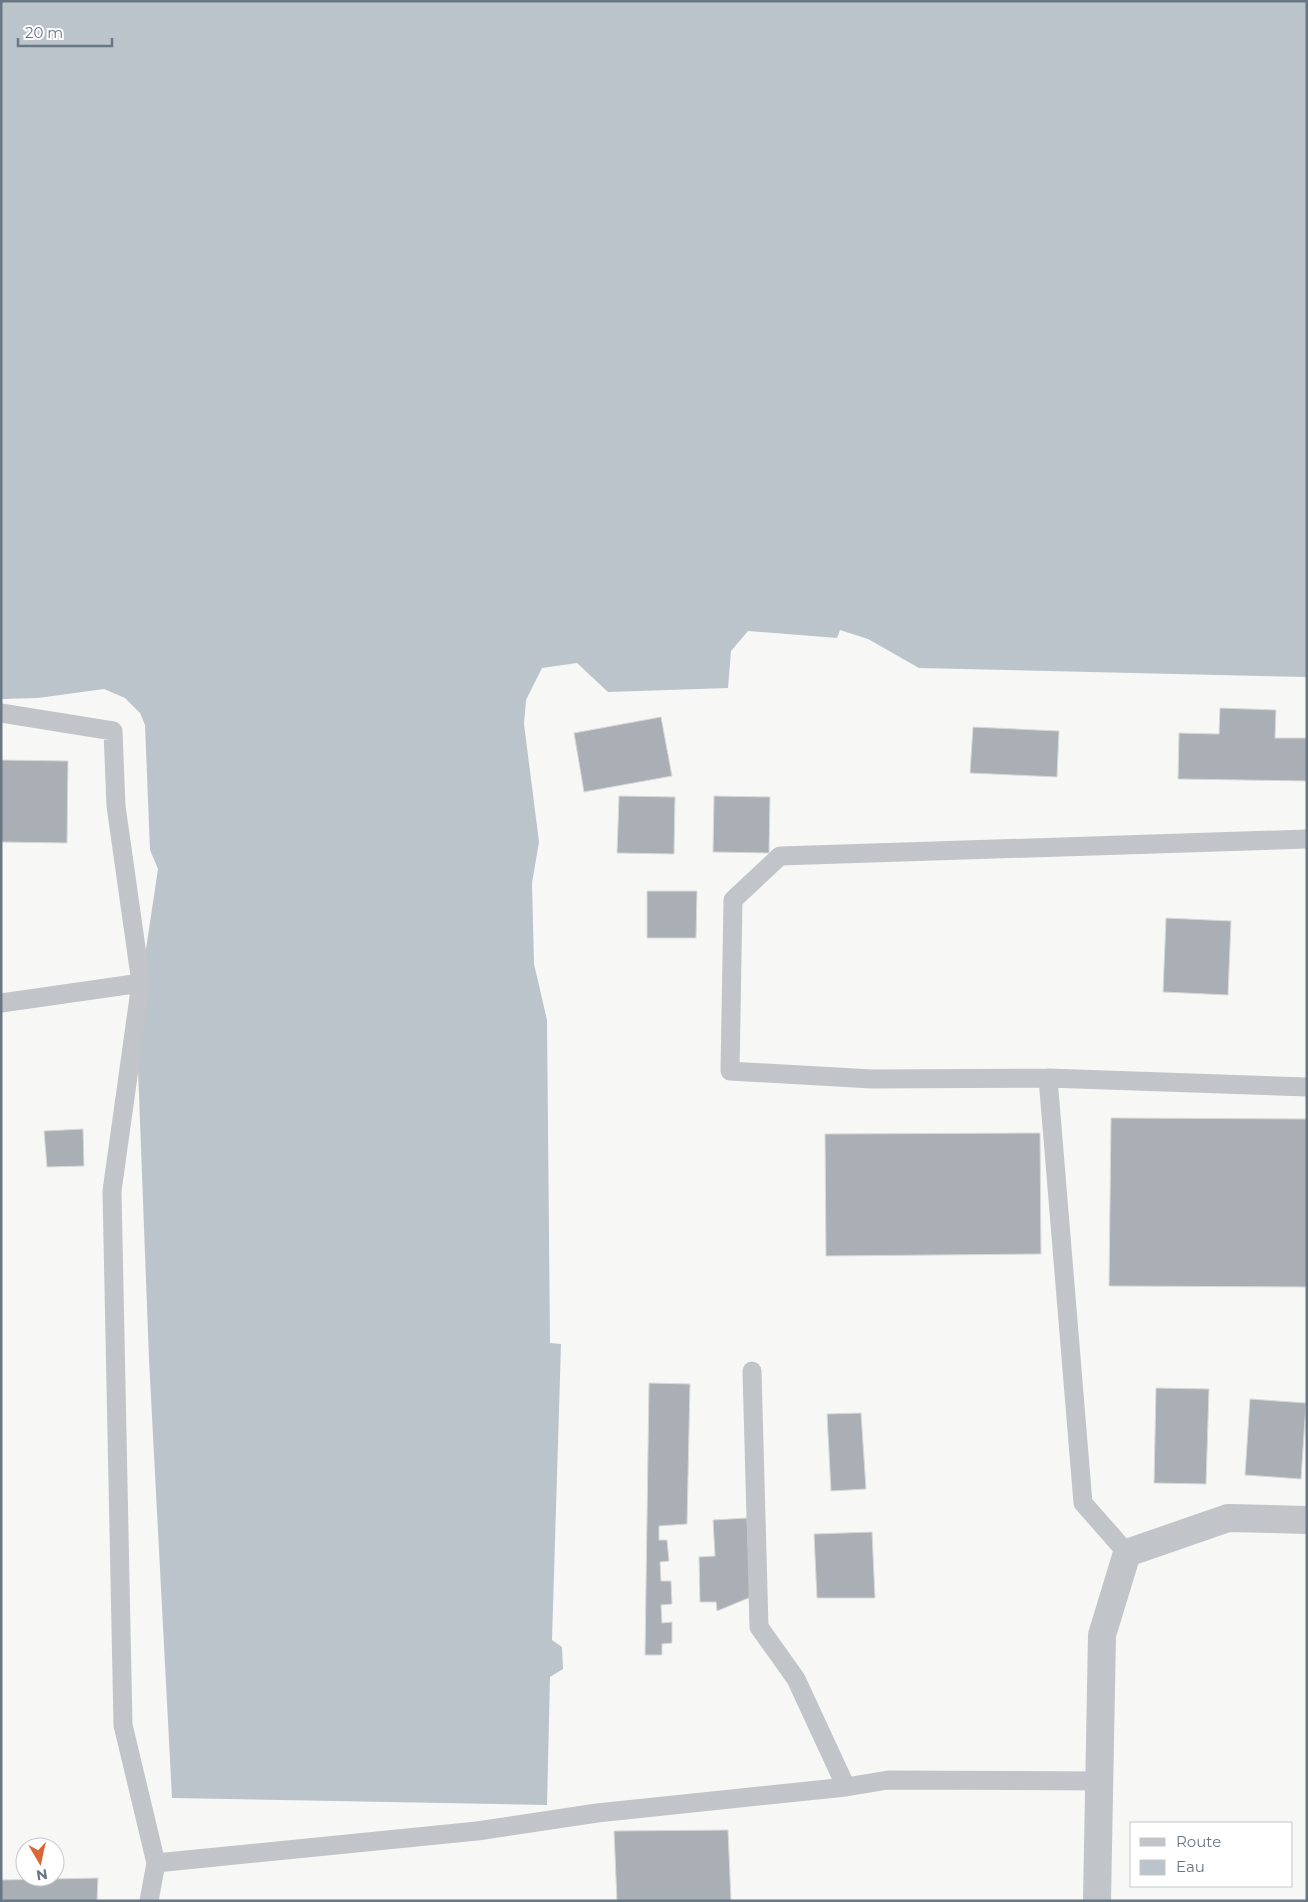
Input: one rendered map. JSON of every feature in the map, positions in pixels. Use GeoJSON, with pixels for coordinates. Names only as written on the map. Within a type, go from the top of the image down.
{"type":"FeatureCollection","features":[{"type":"Feature","properties":{"kind":"street"},"geometry":{"type":"LineString","coordinates":[[1097,1901],[1102,1635],[1127,1553],[1228,1518],[1307,1520]]}},
{"type":"Feature","properties":{"kind":"lane"},"geometry":{"type":"LineString","coordinates":[[1,713],[112,731],[116,806],[141,983],[112,1191],[123,1725],[156,1863],[149,1901]]}},
{"type":"Feature","properties":{"kind":"lane"},"geometry":{"type":"LineString","coordinates":[[1307,839],[780,856],[733,900],[730,1071],[872,1079],[1048,1078],[1307,1087]]}},
{"type":"Feature","properties":{"kind":"lane"},"geometry":{"type":"LineString","coordinates":[[1,1003],[141,983]]}},
{"type":"Feature","properties":{"kind":"lane"},"geometry":{"type":"LineString","coordinates":[[1048,1078],[1083,1503],[1127,1553]]}},
{"type":"Feature","properties":{"kind":"lane"},"geometry":{"type":"LineString","coordinates":[[752,1371],[759,1627],[796,1679],[846,1787]]}},
{"type":"Feature","properties":{"kind":"lane"},"geometry":{"type":"LineString","coordinates":[[156,1863],[477,1831],[597,1813],[846,1787],[888,1780],[1099,1781]]}},
{"type":"Feature","properties":{"kind":"water"},"geometry":{"type":"Polygon","coordinates":[[[1,1],[1307,1],[1307,677],[919,668],[868,639],[840,630],[837,638],[748,631],[731,651],[728,688],[608,692],[577,663],[542,668],[526,700],[524,724],[539,842],[532,883],[534,964],[547,1020],[550,1343],[561,1344],[552,1640],[562,1647],[563,1669],[550,1677],[547,1805],[172,1798],[149,1359],[136,1016],[158,869],[150,850],[145,725],[140,713],[125,698],[104,689],[38,698],[1,699],[1,1]]]}},
{"type":"Feature","properties":{"kind":"building"},"geometry":{"type":"Polygon","coordinates":[[[1220,708],[1276,710],[1275,738],[1307,738],[1307,781],[1178,779],[1179,733],[1219,734],[1220,708]]]}},
{"type":"Feature","properties":{"kind":"building"},"geometry":{"type":"Polygon","coordinates":[[[661,717],[672,776],[584,792],[574,733],[661,717]]]}},
{"type":"Feature","properties":{"kind":"building"},"geometry":{"type":"Polygon","coordinates":[[[973,727],[1059,731],[1057,777],[970,773],[973,727]]]}},
{"type":"Feature","properties":{"kind":"building"},"geometry":{"type":"Polygon","coordinates":[[[1,760],[68,761],[67,843],[1,842],[1,760]]]}},
{"type":"Feature","properties":{"kind":"building"},"geometry":{"type":"Polygon","coordinates":[[[619,796],[675,797],[674,854],[617,853],[619,796]]]}},
{"type":"Feature","properties":{"kind":"building"},"geometry":{"type":"Polygon","coordinates":[[[714,796],[770,797],[769,853],[713,852],[714,796]]]}},
{"type":"Feature","properties":{"kind":"building"},"geometry":{"type":"Polygon","coordinates":[[[647,891],[697,891],[696,938],[647,938],[647,891]]]}},
{"type":"Feature","properties":{"kind":"building"},"geometry":{"type":"Polygon","coordinates":[[[1166,918],[1231,921],[1228,995],[1163,992],[1166,918]]]}},
{"type":"Feature","properties":{"kind":"building"},"geometry":{"type":"Polygon","coordinates":[[[1111,1118],[1307,1119],[1307,1287],[1109,1286],[1111,1118]]]}},
{"type":"Feature","properties":{"kind":"building"},"geometry":{"type":"Polygon","coordinates":[[[83,1129],[84,1166],[47,1167],[44,1131],[83,1129]]]}},
{"type":"Feature","properties":{"kind":"building"},"geometry":{"type":"Polygon","coordinates":[[[1040,1133],[1041,1254],[826,1256],[825,1134],[1040,1133]]]}},
{"type":"Feature","properties":{"kind":"building"},"geometry":{"type":"Polygon","coordinates":[[[649,1383],[690,1384],[687,1524],[659,1526],[659,1540],[667,1540],[669,1561],[660,1562],[661,1581],[671,1581],[672,1604],[661,1605],[662,1623],[672,1622],[672,1643],[662,1644],[662,1655],[645,1655],[649,1383]]]}},
{"type":"Feature","properties":{"kind":"building"},"geometry":{"type":"Polygon","coordinates":[[[1156,1388],[1209,1389],[1206,1484],[1154,1483],[1156,1388]]]}},
{"type":"Feature","properties":{"kind":"building"},"geometry":{"type":"Polygon","coordinates":[[[1250,1399],[1306,1403],[1301,1479],[1245,1475],[1250,1399]]]}},
{"type":"Feature","properties":{"kind":"building"},"geometry":{"type":"Polygon","coordinates":[[[861,1413],[866,1489],[831,1491],[827,1414],[861,1413]]]}},
{"type":"Feature","properties":{"kind":"building"},"geometry":{"type":"Polygon","coordinates":[[[747,1518],[751,1597],[717,1611],[716,1602],[700,1602],[699,1557],[715,1556],[713,1520],[747,1518]]]}},
{"type":"Feature","properties":{"kind":"building"},"geometry":{"type":"Polygon","coordinates":[[[872,1532],[875,1598],[817,1598],[814,1534],[872,1532]]]}},
{"type":"Feature","properties":{"kind":"building"},"geometry":{"type":"Polygon","coordinates":[[[728,1830],[731,1901],[617,1901],[614,1831],[728,1830]]]}},
{"type":"Feature","properties":{"kind":"building"},"geometry":{"type":"Polygon","coordinates":[[[98,1878],[97,1901],[1,1901],[1,1880],[15,1880],[15,1887],[65,1887],[65,1879],[98,1878]]]}}]}
